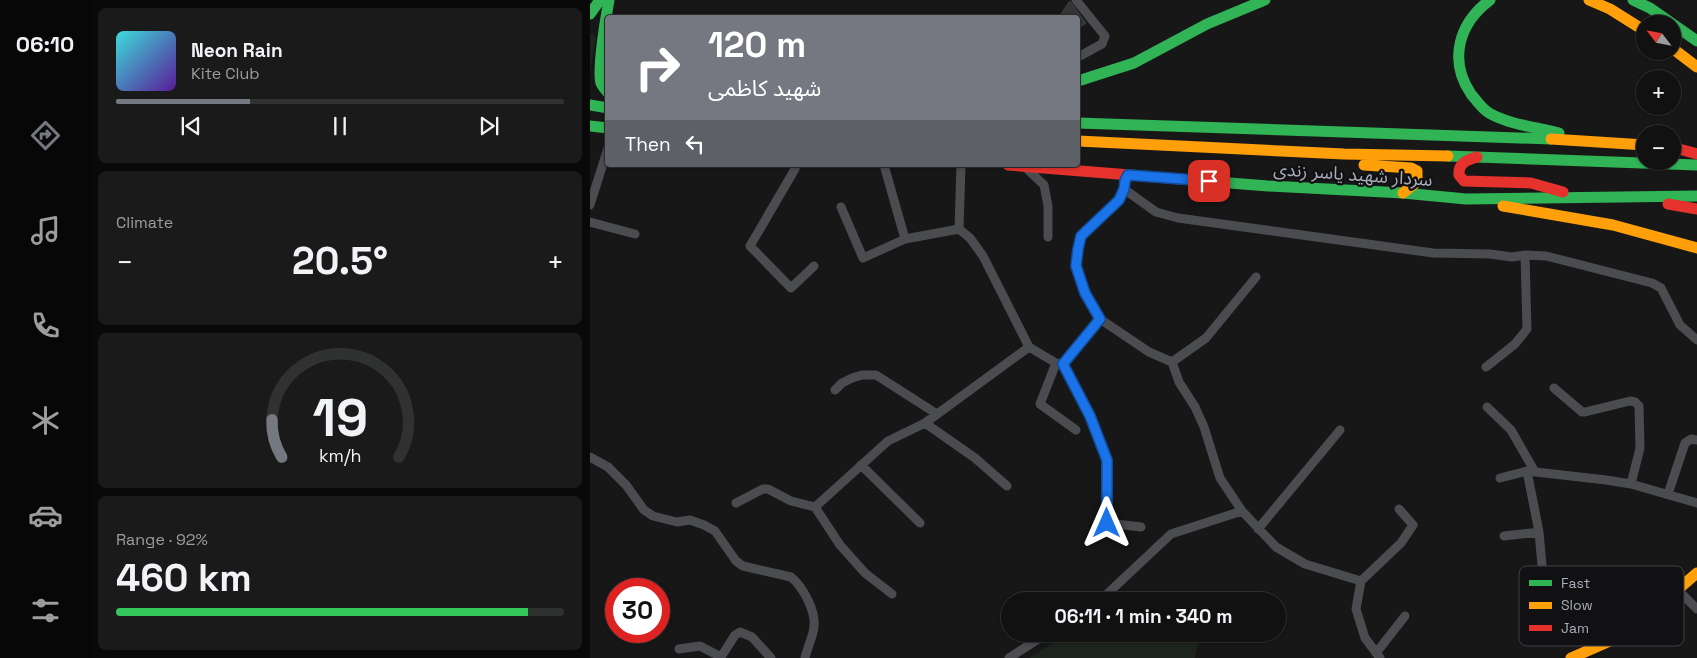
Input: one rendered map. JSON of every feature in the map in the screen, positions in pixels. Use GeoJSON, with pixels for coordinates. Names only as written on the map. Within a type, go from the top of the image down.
{"type":"FeatureCollection","features":[{"type":"Feature","properties":{"kind":"main road"},"geometry":{"type":"LineString","coordinates":[[590,14],[600,0]]}},
{"type":"Feature","properties":{"kind":"main road"},"geometry":{"type":"LineString","coordinates":[[606,15],[609,0]]}},
{"type":"Feature","properties":{"kind":"main road"},"geometry":{"type":"LineString","coordinates":[[1080,80],[1134,63],[1207,24],[1264,0]]}},
{"type":"Feature","properties":{"kind":"main road"},"geometry":{"type":"LineString","coordinates":[[1490,0],[1482,4],[1467,22],[1460,42],[1458,65],[1467,89],[1487,112],[1587,140]]}},
{"type":"Feature","properties":{"kind":"main road"},"geometry":{"type":"LineString","coordinates":[[1589,0],[1610,9],[1636,25]]}},
{"type":"Feature","properties":{"kind":"main road"},"geometry":{"type":"LineString","coordinates":[[1633,0],[1650,8],[1697,41]]}},
{"type":"Feature","properties":{"kind":"main road"},"geometry":{"type":"LineString","coordinates":[[605,20],[601,83],[605,89]]}},
{"type":"Feature","properties":{"kind":"main road"},"geometry":{"type":"LineString","coordinates":[[1681,55],[1697,67]]}},
{"type":"Feature","properties":{"kind":"main road"},"geometry":{"type":"LineString","coordinates":[[590,105],[605,108]]}},
{"type":"Feature","properties":{"kind":"main road"},"geometry":{"type":"LineString","coordinates":[[1080,123],[1587,140],[1636,144]]}},
{"type":"Feature","properties":{"kind":"main road"},"geometry":{"type":"LineString","coordinates":[[591,129],[605,128]]}},
{"type":"Feature","properties":{"kind":"main road","name":"سردار شهید یاسر زندی"},"geometry":{"type":"LineString","coordinates":[[1080,141],[1344,154],[1482,156],[1697,165]]}},
{"type":"Feature","properties":{"kind":"main road"},"geometry":{"type":"LineString","coordinates":[[1681,150],[1697,154]]}},
{"type":"Feature","properties":{"kind":"main road"},"geometry":{"type":"LineString","coordinates":[[1344,154],[1357,164],[1411,168],[1417,171],[1420,177],[1419,182],[1403,193]]}},
{"type":"Feature","properties":{"kind":"main road"},"geometry":{"type":"LineString","coordinates":[[1482,156],[1463,161],[1458,169],[1459,175],[1464,181],[1531,183],[1582,197]]}},
{"type":"Feature","properties":{"kind":"main road","name":"سردار شهید یاسر زندی"},"geometry":{"type":"LineString","coordinates":[[1036,167],[1268,186],[1403,193],[1466,199],[1697,196]]}},
{"type":"Feature","properties":{"kind":"main road"},"geometry":{"type":"LineString","coordinates":[[1624,196],[1697,209]]}},
{"type":"Feature","properties":{"kind":"main road"},"geometry":{"type":"LineString","coordinates":[[1466,199],[1613,225],[1697,248]]}},
{"type":"Feature","properties":{"kind":"main road"},"geometry":{"type":"LineString","coordinates":[[1684,585],[1697,573]]}},
{"type":"Feature","properties":{"kind":"main road"},"geometry":{"type":"LineString","coordinates":[[1577,657],[1600,646]]}},
{"type":"Feature","properties":{"kind":"street"},"geometry":{"type":"LineString","coordinates":[[1076,0],[1105,36],[1102,44],[1080,56]]}},
{"type":"Feature","properties":{"kind":"street"},"geometry":{"type":"LineString","coordinates":[[590,204],[605,157]]}},
{"type":"Feature","properties":{"kind":"street"},"geometry":{"type":"LineString","coordinates":[[796,167],[750,246],[791,288],[814,266]]}},
{"type":"Feature","properties":{"kind":"street"},"geometry":{"type":"LineString","coordinates":[[885,167],[905,239]]}},
{"type":"Feature","properties":{"kind":"street"},"geometry":{"type":"LineString","coordinates":[[961,167],[959,228],[970,238],[984,256],[1029,347],[1059,363],[1090,416],[1107,460],[1107,523],[1141,527]]}},
{"type":"Feature","properties":{"kind":"street"},"geometry":{"type":"LineString","coordinates":[[1026,167],[1044,185],[1048,206],[1048,237]]}},
{"type":"Feature","properties":{"kind":"street"},"geometry":{"type":"LineString","coordinates":[[1128,175],[1119,200],[1081,236],[1076,266],[1085,293],[1100,319],[1149,352],[1172,362],[1179,382],[1195,407],[1204,427],[1220,478],[1242,511],[1276,548],[1305,564],[1361,581]]}},
{"type":"Feature","properties":{"kind":"street"},"geometry":{"type":"LineString","coordinates":[[1124,189],[1156,212],[1178,218],[1433,252],[1490,254],[1512,257],[1525,255],[1546,256],[1652,283],[1661,288],[1680,325],[1697,340]]}},
{"type":"Feature","properties":{"kind":"street"},"geometry":{"type":"LineString","coordinates":[[841,207],[863,258],[905,239],[959,228]]}},
{"type":"Feature","properties":{"kind":"street"},"geometry":{"type":"LineString","coordinates":[[590,222],[635,234]]}},
{"type":"Feature","properties":{"kind":"street"},"geometry":{"type":"LineString","coordinates":[[1486,367],[1515,344],[1527,329],[1525,255]]}},
{"type":"Feature","properties":{"kind":"street"},"geometry":{"type":"LineString","coordinates":[[1172,362],[1206,338],[1256,277]]}},
{"type":"Feature","properties":{"kind":"street"},"geometry":{"type":"LineString","coordinates":[[1076,430],[1040,404],[1059,363],[1100,319]]}},
{"type":"Feature","properties":{"kind":"street"},"geometry":{"type":"LineString","coordinates":[[815,507],[888,441],[925,423],[1029,347]]}},
{"type":"Feature","properties":{"kind":"street"},"geometry":{"type":"LineString","coordinates":[[835,390],[852,378],[862,375],[876,375],[937,414]]}},
{"type":"Feature","properties":{"kind":"street"},"geometry":{"type":"LineString","coordinates":[[1554,388],[1578,410],[1586,412],[1630,401],[1635,402],[1639,406],[1640,448],[1630,484]]}},
{"type":"Feature","properties":{"kind":"street"},"geometry":{"type":"LineString","coordinates":[[1487,407],[1511,430],[1531,472],[1542,565]]}},
{"type":"Feature","properties":{"kind":"street"},"geometry":{"type":"LineString","coordinates":[[925,423],[976,458],[1007,486]]}},
{"type":"Feature","properties":{"kind":"street"},"geometry":{"type":"LineString","coordinates":[[1258,529],[1340,430]]}},
{"type":"Feature","properties":{"kind":"street"},"geometry":{"type":"LineString","coordinates":[[1668,494],[1685,443],[1691,439],[1697,440]]}},
{"type":"Feature","properties":{"kind":"street"},"geometry":{"type":"LineString","coordinates":[[590,457],[608,467],[626,485],[644,510],[652,516],[677,522],[690,520],[704,525],[715,531],[736,561],[743,566],[791,577],[797,582],[813,612],[814,628],[805,658]]}},
{"type":"Feature","properties":{"kind":"street"},"geometry":{"type":"LineString","coordinates":[[862,465],[920,523]]}},
{"type":"Feature","properties":{"kind":"street"},"geometry":{"type":"LineString","coordinates":[[1500,478],[1531,472],[1606,480],[1630,484],[1697,503]]}},
{"type":"Feature","properties":{"kind":"street"},"geometry":{"type":"LineString","coordinates":[[736,503],[762,489],[768,489],[791,500],[815,507],[840,545],[864,573],[892,594]]}},
{"type":"Feature","properties":{"kind":"street"},"geometry":{"type":"LineString","coordinates":[[1399,509],[1413,525],[1401,543],[1361,581],[1356,610],[1364,638],[1378,655],[1405,616]]}},
{"type":"Feature","properties":{"kind":"street"},"geometry":{"type":"LineString","coordinates":[[1109,592],[1171,534],[1242,511]]}},
{"type":"Feature","properties":{"kind":"street"},"geometry":{"type":"LineString","coordinates":[[1504,536],[1539,532]]}},
{"type":"Feature","properties":{"kind":"street"},"geometry":{"type":"LineString","coordinates":[[1684,596],[1697,609]]}},
{"type":"Feature","properties":{"kind":"street"},"geometry":{"type":"LineString","coordinates":[[679,649],[700,646],[721,657],[735,635],[740,632],[752,637],[771,658]]}},
{"type":"Feature","properties":{"kind":"street"},"geometry":{"type":"LineString","coordinates":[[1008,658],[1033,642]]}},
{"type":"Feature","properties":{"kind":"shaded area"},"geometry":{"type":"Polygon","coordinates":[[[590,33],[596,38],[590,72],[590,33]]]}},
{"type":"Feature","properties":{"kind":"shaded area"},"geometry":{"type":"Polygon","coordinates":[[[1055,642],[1198,642],[1195,658],[1029,658],[1055,642]]]}},
{"type":"Feature","properties":{"kind":"building"},"geometry":{"type":"Polygon","coordinates":[[[1070,1],[1086,23],[1080,28],[1080,15],[1061,14],[1070,1]]]}},
{"type":"Feature","properties":{"kind":"traffic: fast"},"geometry":{"type":"LineString","coordinates":[[590,14],[600,0]]}},
{"type":"Feature","properties":{"kind":"traffic: fast"},"geometry":{"type":"LineString","coordinates":[[607,15],[609,0]]}},
{"type":"Feature","properties":{"kind":"traffic: fast"},"geometry":{"type":"LineString","coordinates":[[1080,80],[1134,63],[1207,24],[1265,0]]}},
{"type":"Feature","properties":{"kind":"traffic: fast"},"geometry":{"type":"LineString","coordinates":[[1490,0],[1479,9],[1471,20],[1464,31],[1460,43],[1460,68],[1464,81],[1471,94],[1489,113],[1515,123],[1559,133]]}},
{"type":"Feature","properties":{"kind":"traffic: fast"},"geometry":{"type":"LineString","coordinates":[[1633,0],[1650,8],[1697,41]]}},
{"type":"Feature","properties":{"kind":"traffic: fast"},"geometry":{"type":"LineString","coordinates":[[605,25],[600,76],[601,83],[605,89]]}},
{"type":"Feature","properties":{"kind":"traffic: fast"},"geometry":{"type":"LineString","coordinates":[[590,105],[605,108]]}},
{"type":"Feature","properties":{"kind":"traffic: fast"},"geometry":{"type":"LineString","coordinates":[[1080,123],[1551,139]]}},
{"type":"Feature","properties":{"kind":"traffic: fast"},"geometry":{"type":"LineString","coordinates":[[590,126],[605,128]]}},
{"type":"Feature","properties":{"kind":"traffic: fast"},"geometry":{"type":"LineString","coordinates":[[1448,156],[1697,165]]}},
{"type":"Feature","properties":{"kind":"traffic: fast"},"geometry":{"type":"LineString","coordinates":[[1204,181],[1403,193],[1466,199],[1697,196]]}},
{"type":"Feature","properties":{"kind":"traffic: slow"},"geometry":{"type":"LineString","coordinates":[[1589,0],[1610,9],[1636,25]]}},
{"type":"Feature","properties":{"kind":"traffic: slow"},"geometry":{"type":"LineString","coordinates":[[1681,55],[1697,67]]}},
{"type":"Feature","properties":{"kind":"traffic: slow"},"geometry":{"type":"LineString","coordinates":[[1551,139],[1636,144]]}},
{"type":"Feature","properties":{"kind":"traffic: slow"},"geometry":{"type":"LineString","coordinates":[[1080,141],[1344,154],[1448,156]]}},
{"type":"Feature","properties":{"kind":"traffic: slow"},"geometry":{"type":"LineString","coordinates":[[1364,165],[1411,168],[1417,171],[1417,182],[1403,193]]}},
{"type":"Feature","properties":{"kind":"traffic: slow"},"geometry":{"type":"LineString","coordinates":[[1503,206],[1613,225],[1697,248]]}},
{"type":"Feature","properties":{"kind":"traffic: slow"},"geometry":{"type":"LineString","coordinates":[[1684,584],[1697,573]]}},
{"type":"Feature","properties":{"kind":"traffic: slow"},"geometry":{"type":"LineString","coordinates":[[1571,658],[1598,646]]}},
{"type":"Feature","properties":{"kind":"traffic: jam"},"geometry":{"type":"LineString","coordinates":[[1681,150],[1697,154]]}},
{"type":"Feature","properties":{"kind":"traffic: jam"},"geometry":{"type":"LineString","coordinates":[[1477,157],[1467,161],[1460,168],[1459,175],[1464,181],[1531,183],[1563,192]]}},
{"type":"Feature","properties":{"kind":"traffic: jam"},"geometry":{"type":"LineString","coordinates":[[1032,167],[1204,181]]}},
{"type":"Feature","properties":{"kind":"traffic: jam"},"geometry":{"type":"LineString","coordinates":[[1668,204],[1697,209]]}},
{"type":"Feature","properties":{"kind":"route"},"geometry":{"type":"LineString","coordinates":[[1107,523],[1107,460],[1090,416],[1063,364],[1100,319],[1085,293],[1076,266],[1081,236],[1119,200],[1128,175],[1209,181]]}}]}
